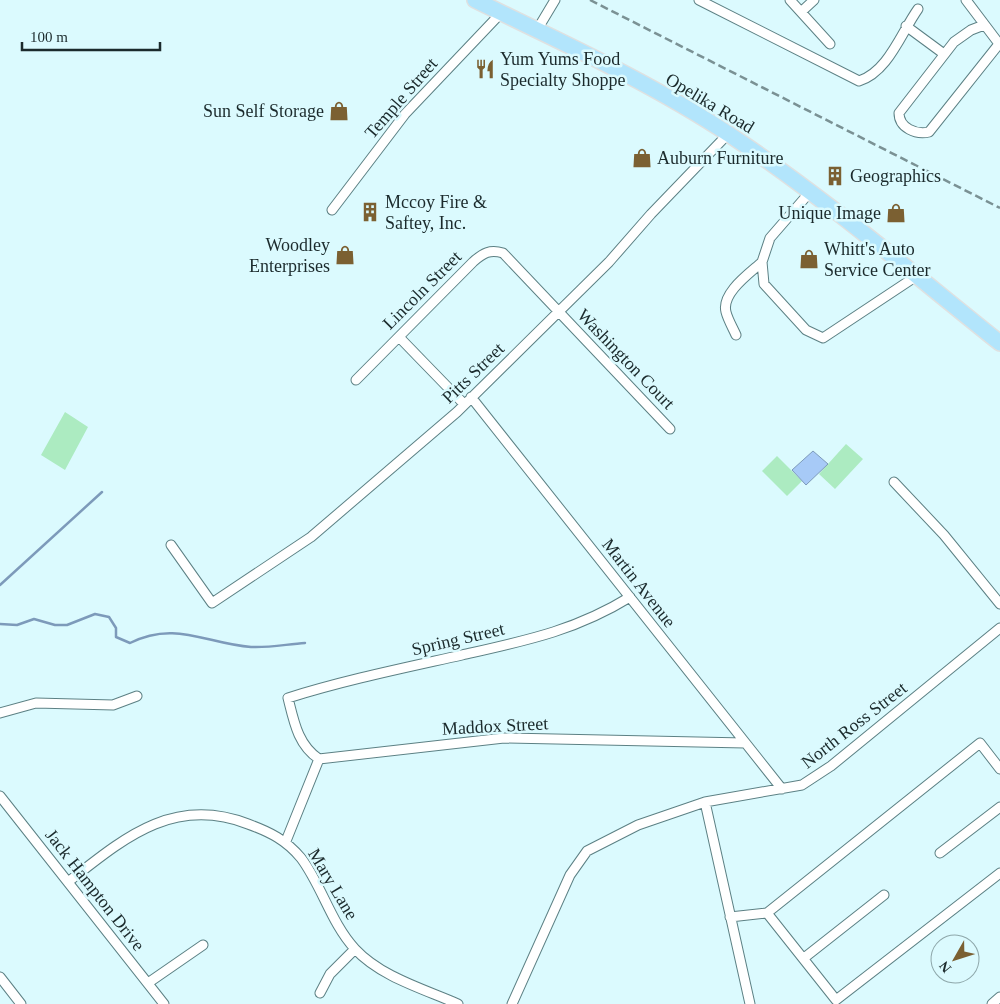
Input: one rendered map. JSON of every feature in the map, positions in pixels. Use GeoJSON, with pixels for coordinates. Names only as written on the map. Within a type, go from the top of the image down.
{"type":"FeatureCollection","features":[{"type":"Feature","properties":{"kind":"main road","name":"Opelika Road"},"geometry":{"type":"LineString","coordinates":[[475,0],[678,103],[728,134],[810,192],[918,275],[1000,343]]}},
{"type":"Feature","properties":{"kind":"street"},"geometry":{"type":"LineString","coordinates":[[537,30],[555,0]]}},
{"type":"Feature","properties":{"kind":"street"},"geometry":{"type":"LineString","coordinates":[[700,0],[859,81],[870,77],[883,65],[918,9]]}},
{"type":"Feature","properties":{"kind":"street"},"geometry":{"type":"LineString","coordinates":[[790,0],[830,44]]}},
{"type":"Feature","properties":{"kind":"street"},"geometry":{"type":"LineString","coordinates":[[801,12],[814,0]]}},
{"type":"Feature","properties":{"kind":"street"},"geometry":{"type":"LineString","coordinates":[[966,0],[1000,44],[929,132],[918,133],[907,128],[899,119],[900,113],[944,54],[954,42],[971,30],[984,25]]}},
{"type":"Feature","properties":{"kind":"street","name":"Temple Street"},"geometry":{"type":"LineString","coordinates":[[332,210],[405,114],[501,13]]}},
{"type":"Feature","properties":{"kind":"street"},"geometry":{"type":"LineString","coordinates":[[906,26],[944,54]]}},
{"type":"Feature","properties":{"kind":"street","name":"Pitts Street"},"geometry":{"type":"LineString","coordinates":[[171,545],[212,603],[311,537],[464,404],[609,262],[696,165],[728,134]]}},
{"type":"Feature","properties":{"kind":"street"},"geometry":{"type":"LineString","coordinates":[[810,192],[770,238],[762,262],[764,284],[806,330],[823,338],[918,275]]}},
{"type":"Feature","properties":{"kind":"street","name":"Lincoln Street"},"geometry":{"type":"LineString","coordinates":[[356,380],[477,258],[493,250],[503,253],[558,312]]}},
{"type":"Feature","properties":{"kind":"street"},"geometry":{"type":"LineString","coordinates":[[736,334],[725,311],[728,296],[762,262]]}},
{"type":"Feature","properties":{"kind":"street","name":"Washington Court"},"geometry":{"type":"LineString","coordinates":[[558,312],[670,429]]}},
{"type":"Feature","properties":{"kind":"street"},"geometry":{"type":"LineString","coordinates":[[399,337],[464,404]]}},
{"type":"Feature","properties":{"kind":"street","name":"Martin Avenue"},"geometry":{"type":"LineString","coordinates":[[471,397],[782,790]]}},
{"type":"Feature","properties":{"kind":"street"},"geometry":{"type":"LineString","coordinates":[[894,482],[944,535],[1000,604]]}},
{"type":"Feature","properties":{"kind":"street","name":"Spring Street"},"geometry":{"type":"LineString","coordinates":[[319,759],[308,752],[302,744],[288,698],[330,685],[549,634],[603,614],[630,597]]}},
{"type":"Feature","properties":{"kind":"street","name":"North Ross Street"},"geometry":{"type":"LineString","coordinates":[[512,1004],[570,875],[587,851],[638,825],[705,802],[802,785],[832,766],[1000,628]]}},
{"type":"Feature","properties":{"kind":"street"},"geometry":{"type":"LineString","coordinates":[[0,713],[36,703],[113,705],[137,696]]}},
{"type":"Feature","properties":{"kind":"street","name":"Maddox Street"},"geometry":{"type":"LineString","coordinates":[[319,759],[504,738],[745,743]]}},
{"type":"Feature","properties":{"kind":"street"},"geometry":{"type":"LineString","coordinates":[[730,917],[767,912],[980,743],[1000,769]]}},
{"type":"Feature","properties":{"kind":"street"},"geometry":{"type":"LineString","coordinates":[[286,841],[319,759]]}},
{"type":"Feature","properties":{"kind":"street","name":"Jack Hampton Drive"},"geometry":{"type":"LineString","coordinates":[[0,796],[164,1004]]}},
{"type":"Feature","properties":{"kind":"street"},"geometry":{"type":"LineString","coordinates":[[705,802],[750,1004]]}},
{"type":"Feature","properties":{"kind":"street"},"geometry":{"type":"LineString","coordinates":[[940,854],[1000,807]]}},
{"type":"Feature","properties":{"kind":"street","name":"Mary Lane"},"geometry":{"type":"LineString","coordinates":[[68,882],[121,841],[150,825],[180,816],[211,815],[242,822],[286,841],[313,875],[338,924],[356,949],[375,965],[396,977],[458,1004]]}},
{"type":"Feature","properties":{"kind":"street"},"geometry":{"type":"LineString","coordinates":[[767,912],[836,1000],[1000,873]]}},
{"type":"Feature","properties":{"kind":"street"},"geometry":{"type":"LineString","coordinates":[[804,958],[884,895]]}},
{"type":"Feature","properties":{"kind":"street"},"geometry":{"type":"LineString","coordinates":[[148,983],[203,945]]}},
{"type":"Feature","properties":{"kind":"street"},"geometry":{"type":"LineString","coordinates":[[320,993],[330,974],[356,949]]}},
{"type":"Feature","properties":{"kind":"street"},"geometry":{"type":"LineString","coordinates":[[0,977],[21,1004]]}},
{"type":"Feature","properties":{"kind":"street"},"geometry":{"type":"LineString","coordinates":[[992,1004],[1000,997]]}},
{"type":"Feature","properties":{"kind":"green space"},"geometry":{"type":"Polygon","coordinates":[[[65,412],[88,427],[65,470],[41,455],[65,412]]]}},
{"type":"Feature","properties":{"kind":"green space"},"geometry":{"type":"Polygon","coordinates":[[[846,444],[863,459],[835,489],[819,474],[846,444]]]}},
{"type":"Feature","properties":{"kind":"green space"},"geometry":{"type":"Polygon","coordinates":[[[777,456],[802,481],[787,496],[762,471],[777,456]]]}},
{"type":"Feature","properties":{"kind":"water"},"geometry":{"type":"Polygon","coordinates":[[[813,451],[828,464],[806,485],[792,470],[813,451]]]}},
{"type":"Feature","properties":{"kind":"waterway"},"geometry":{"type":"LineString","coordinates":[[0,585],[102,492]]}},
{"type":"Feature","properties":{"kind":"waterway"},"geometry":{"type":"LineString","coordinates":[[0,624],[17,625],[34,619],[55,625],[67,625],[95,614],[109,617],[116,628],[116,637],[130,643],[146,636],[176,633],[251,647],[305,643]]}},
{"type":"Feature","properties":{"kind":"railway"},"geometry":{"type":"LineString","coordinates":[[590,0],[1000,208]]}},
{"type":"Feature","properties":{"kind":"place","name":"Yum Yums Food Specialty Shoppe"},"geometry":{"type":"Point","coordinates":[485,69]}},
{"type":"Feature","properties":{"kind":"place","name":"Sun Self Storage"},"geometry":{"type":"Point","coordinates":[339,111]}},
{"type":"Feature","properties":{"kind":"place","name":"Auburn Furniture"},"geometry":{"type":"Point","coordinates":[642,158]}},
{"type":"Feature","properties":{"kind":"place","name":"Geographics"},"geometry":{"type":"Point","coordinates":[835,176]}},
{"type":"Feature","properties":{"kind":"place","name":"Mccoy Fire & Saftey, Inc."},"geometry":{"type":"Point","coordinates":[370,212]}},
{"type":"Feature","properties":{"kind":"place","name":"Unique Image"},"geometry":{"type":"Point","coordinates":[896,213]}},
{"type":"Feature","properties":{"kind":"place","name":"Woodley Enterprises"},"geometry":{"type":"Point","coordinates":[345,255]}},
{"type":"Feature","properties":{"kind":"place","name":"Whitt's Auto Service Center"},"geometry":{"type":"Point","coordinates":[809,259]}}]}
